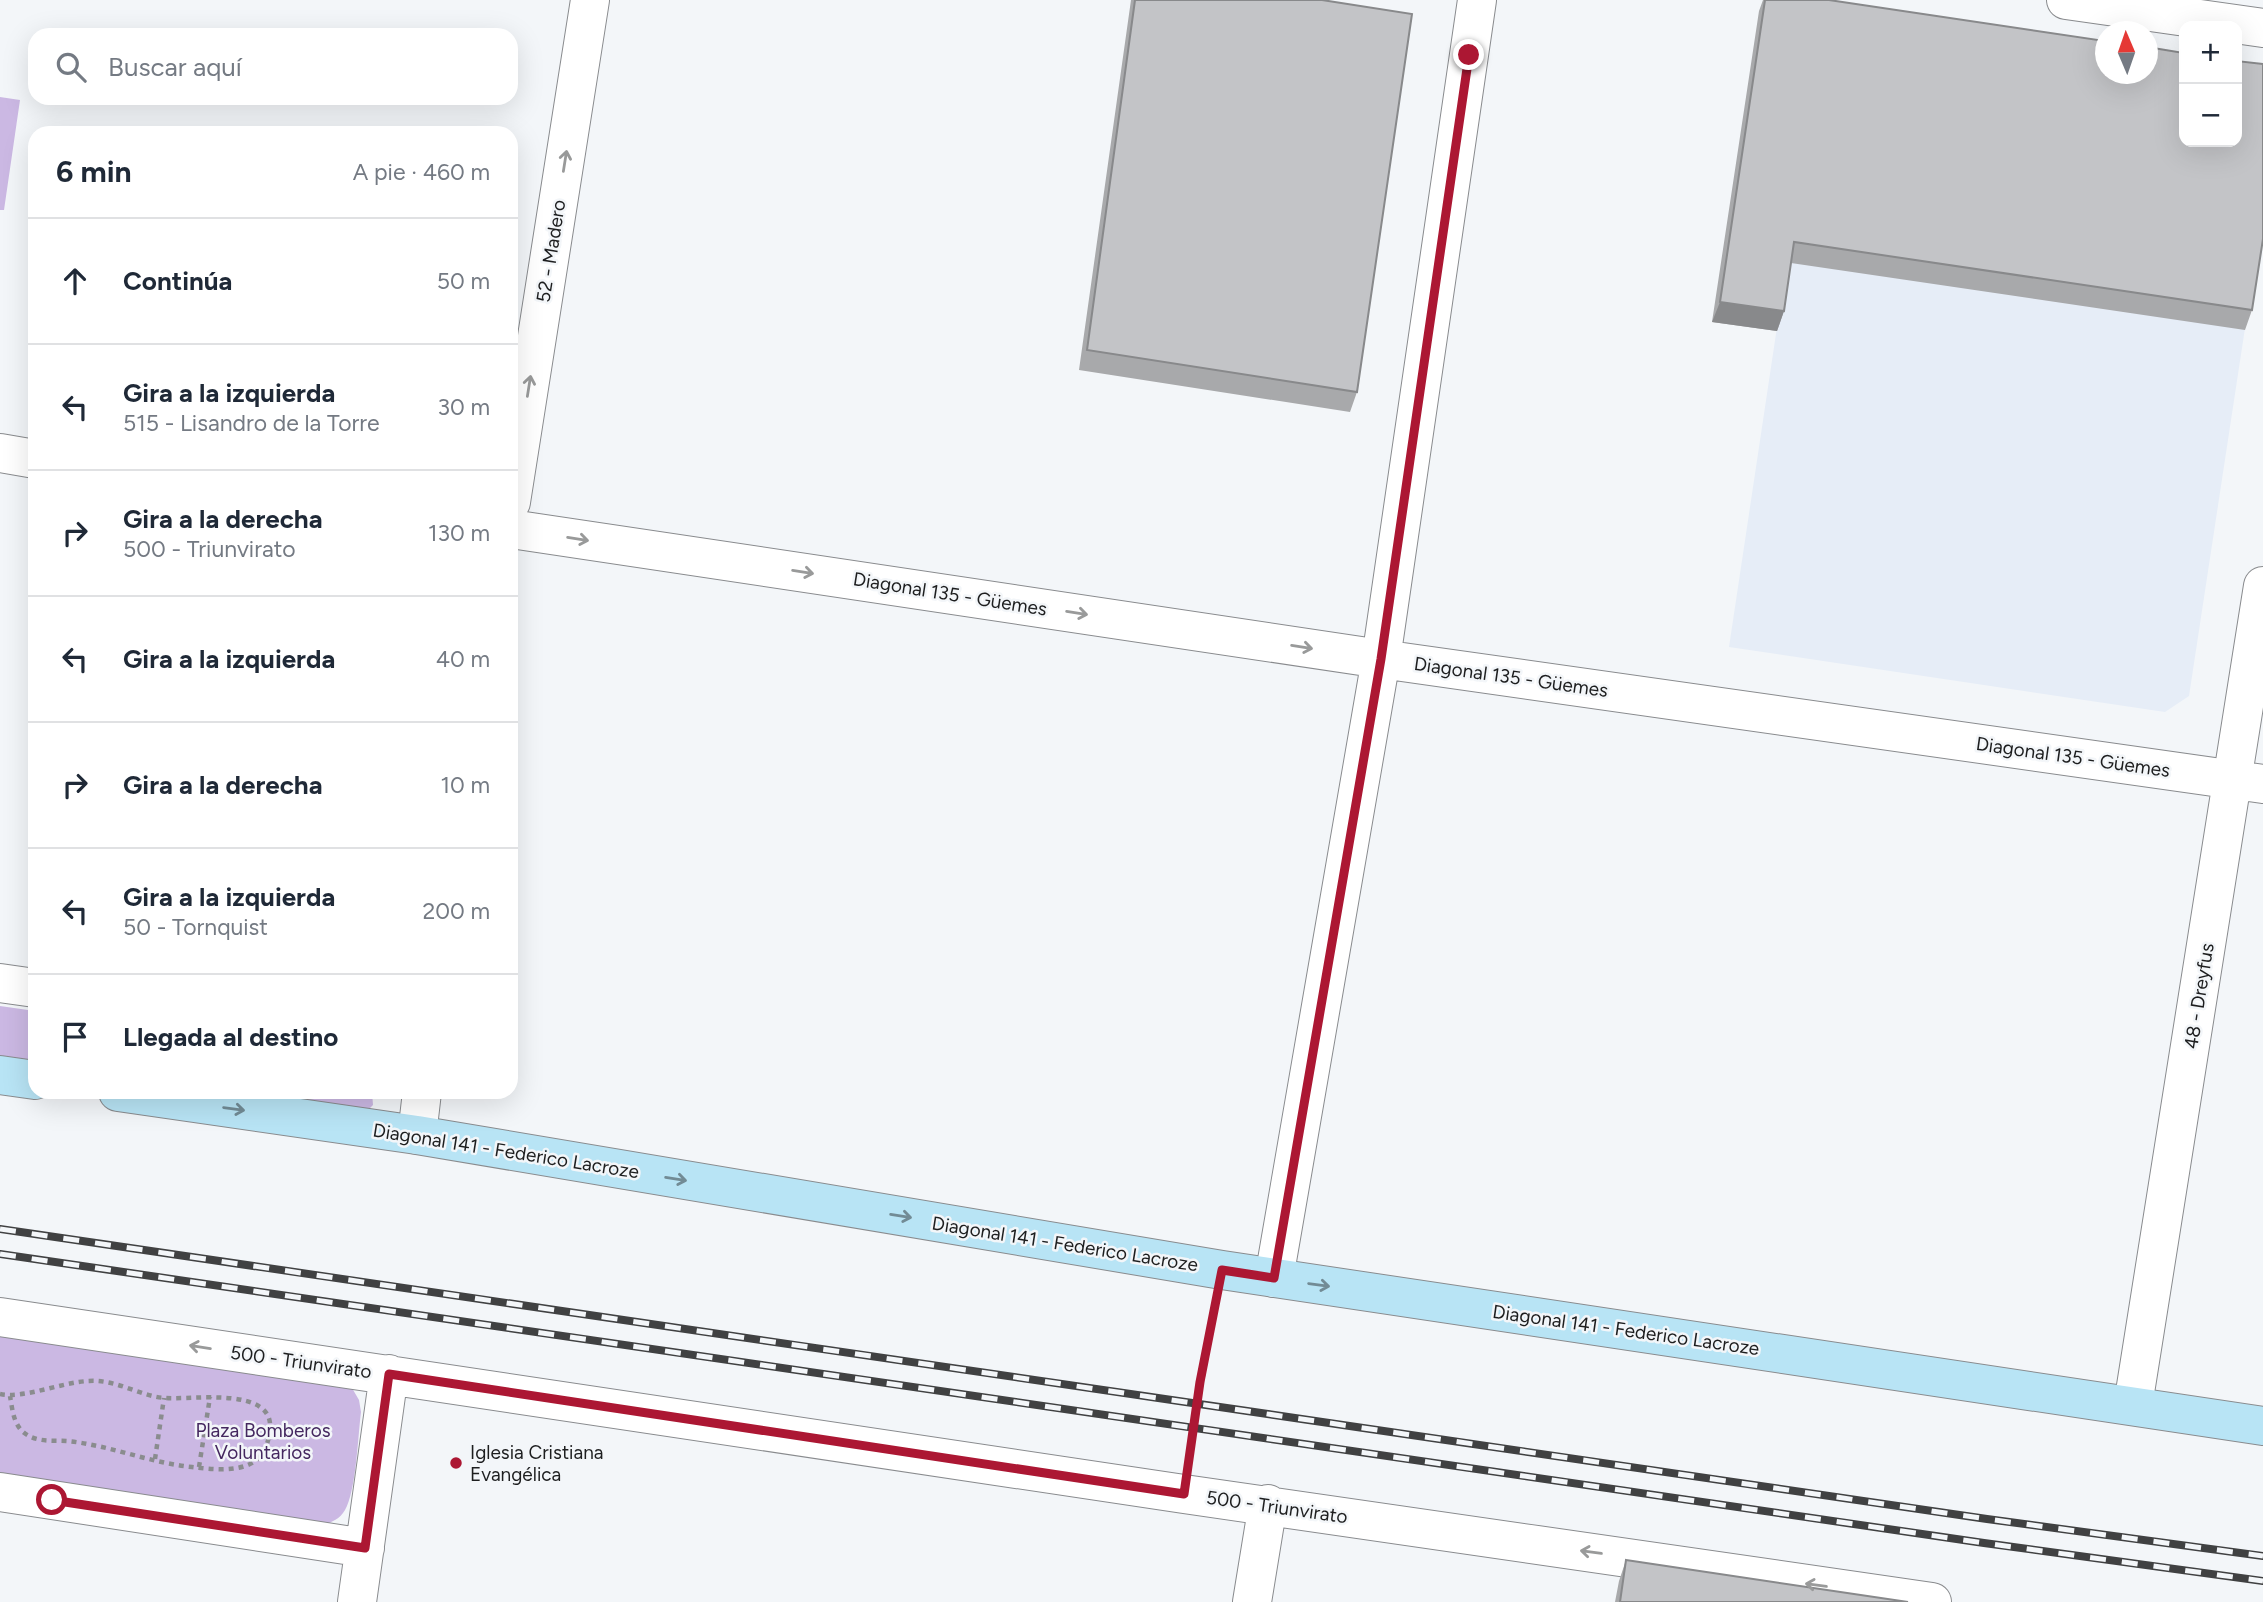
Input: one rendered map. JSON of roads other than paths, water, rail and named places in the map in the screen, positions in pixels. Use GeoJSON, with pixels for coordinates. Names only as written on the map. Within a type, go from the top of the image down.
{"type":"FeatureCollection","features":[{"type":"Feature","properties":{"kind":"street","name":"52 - Madero"},"geometry":{"type":"LineString","coordinates":[[518,458],[590,0]]}},
{"type":"Feature","properties":{"kind":"street"},"geometry":{"type":"LineString","coordinates":[[1274,1278],[1381,659],[1477,0]]}},
{"type":"Feature","properties":{"kind":"street"},"geometry":{"type":"LineString","coordinates":[[2066,0],[2263,28]]}},
{"type":"Feature","properties":{"kind":"street"},"geometry":{"type":"LineString","coordinates":[[0,453],[28,458]]}},
{"type":"Feature","properties":{"kind":"street","name":"Diagonal 135 - Güemes"},"geometry":{"type":"LineString","coordinates":[[518,530],[1381,659],[2248,782]]}},
{"type":"Feature","properties":{"kind":"street","name":"48 - Dreyfus"},"geometry":{"type":"LineString","coordinates":[[2133,1405],[2248,782],[2263,586]]}},
{"type":"Feature","properties":{"kind":"street"},"geometry":{"type":"LineString","coordinates":[[0,983],[28,987]]}},
{"type":"Feature","properties":{"kind":"street"},"geometry":{"type":"LineString","coordinates":[[0,1075],[28,1079]]}},
{"type":"Feature","properties":{"kind":"street","name":"Diagonal 141 - Federico Lacroze"},"geometry":{"type":"LineString","coordinates":[[167,1099],[417,1135],[1222,1270],[2263,1426]]}},
{"type":"Feature","properties":{"kind":"street"},"geometry":{"type":"LineString","coordinates":[[417,1135],[421,1099]]}},
{"type":"Feature","properties":{"kind":"street","name":"500 - Triunvirato"},"geometry":{"type":"LineString","coordinates":[[0,1317],[1184,1494],[1268,1504],[1932,1602]]}},
{"type":"Feature","properties":{"kind":"street"},"geometry":{"type":"LineString","coordinates":[[357,1602],[389,1374]]}},
{"type":"Feature","properties":{"kind":"street"},"geometry":{"type":"LineString","coordinates":[[0,1492],[365,1548]]}},
{"type":"Feature","properties":{"kind":"street"},"geometry":{"type":"LineString","coordinates":[[1252,1602],[1268,1504]]}},
{"type":"Feature","properties":{"kind":"railway"},"geometry":{"type":"LineString","coordinates":[[0,1229],[1987,1519],[2263,1556]]}},
{"type":"Feature","properties":{"kind":"railway"},"geometry":{"type":"LineString","coordinates":[[0,1254],[1984,1543],[2263,1581]]}},
{"type":"Feature","properties":{"kind":"place","name":"Iglesia Cristiana Evangélica"},"geometry":{"type":"Point","coordinates":[456,1463]}},
{"type":"Feature","properties":{"kind":"park label","name":"Plaza Bomberos Voluntarios"},"geometry":{"type":"Point","coordinates":[263,1441]}}]}
